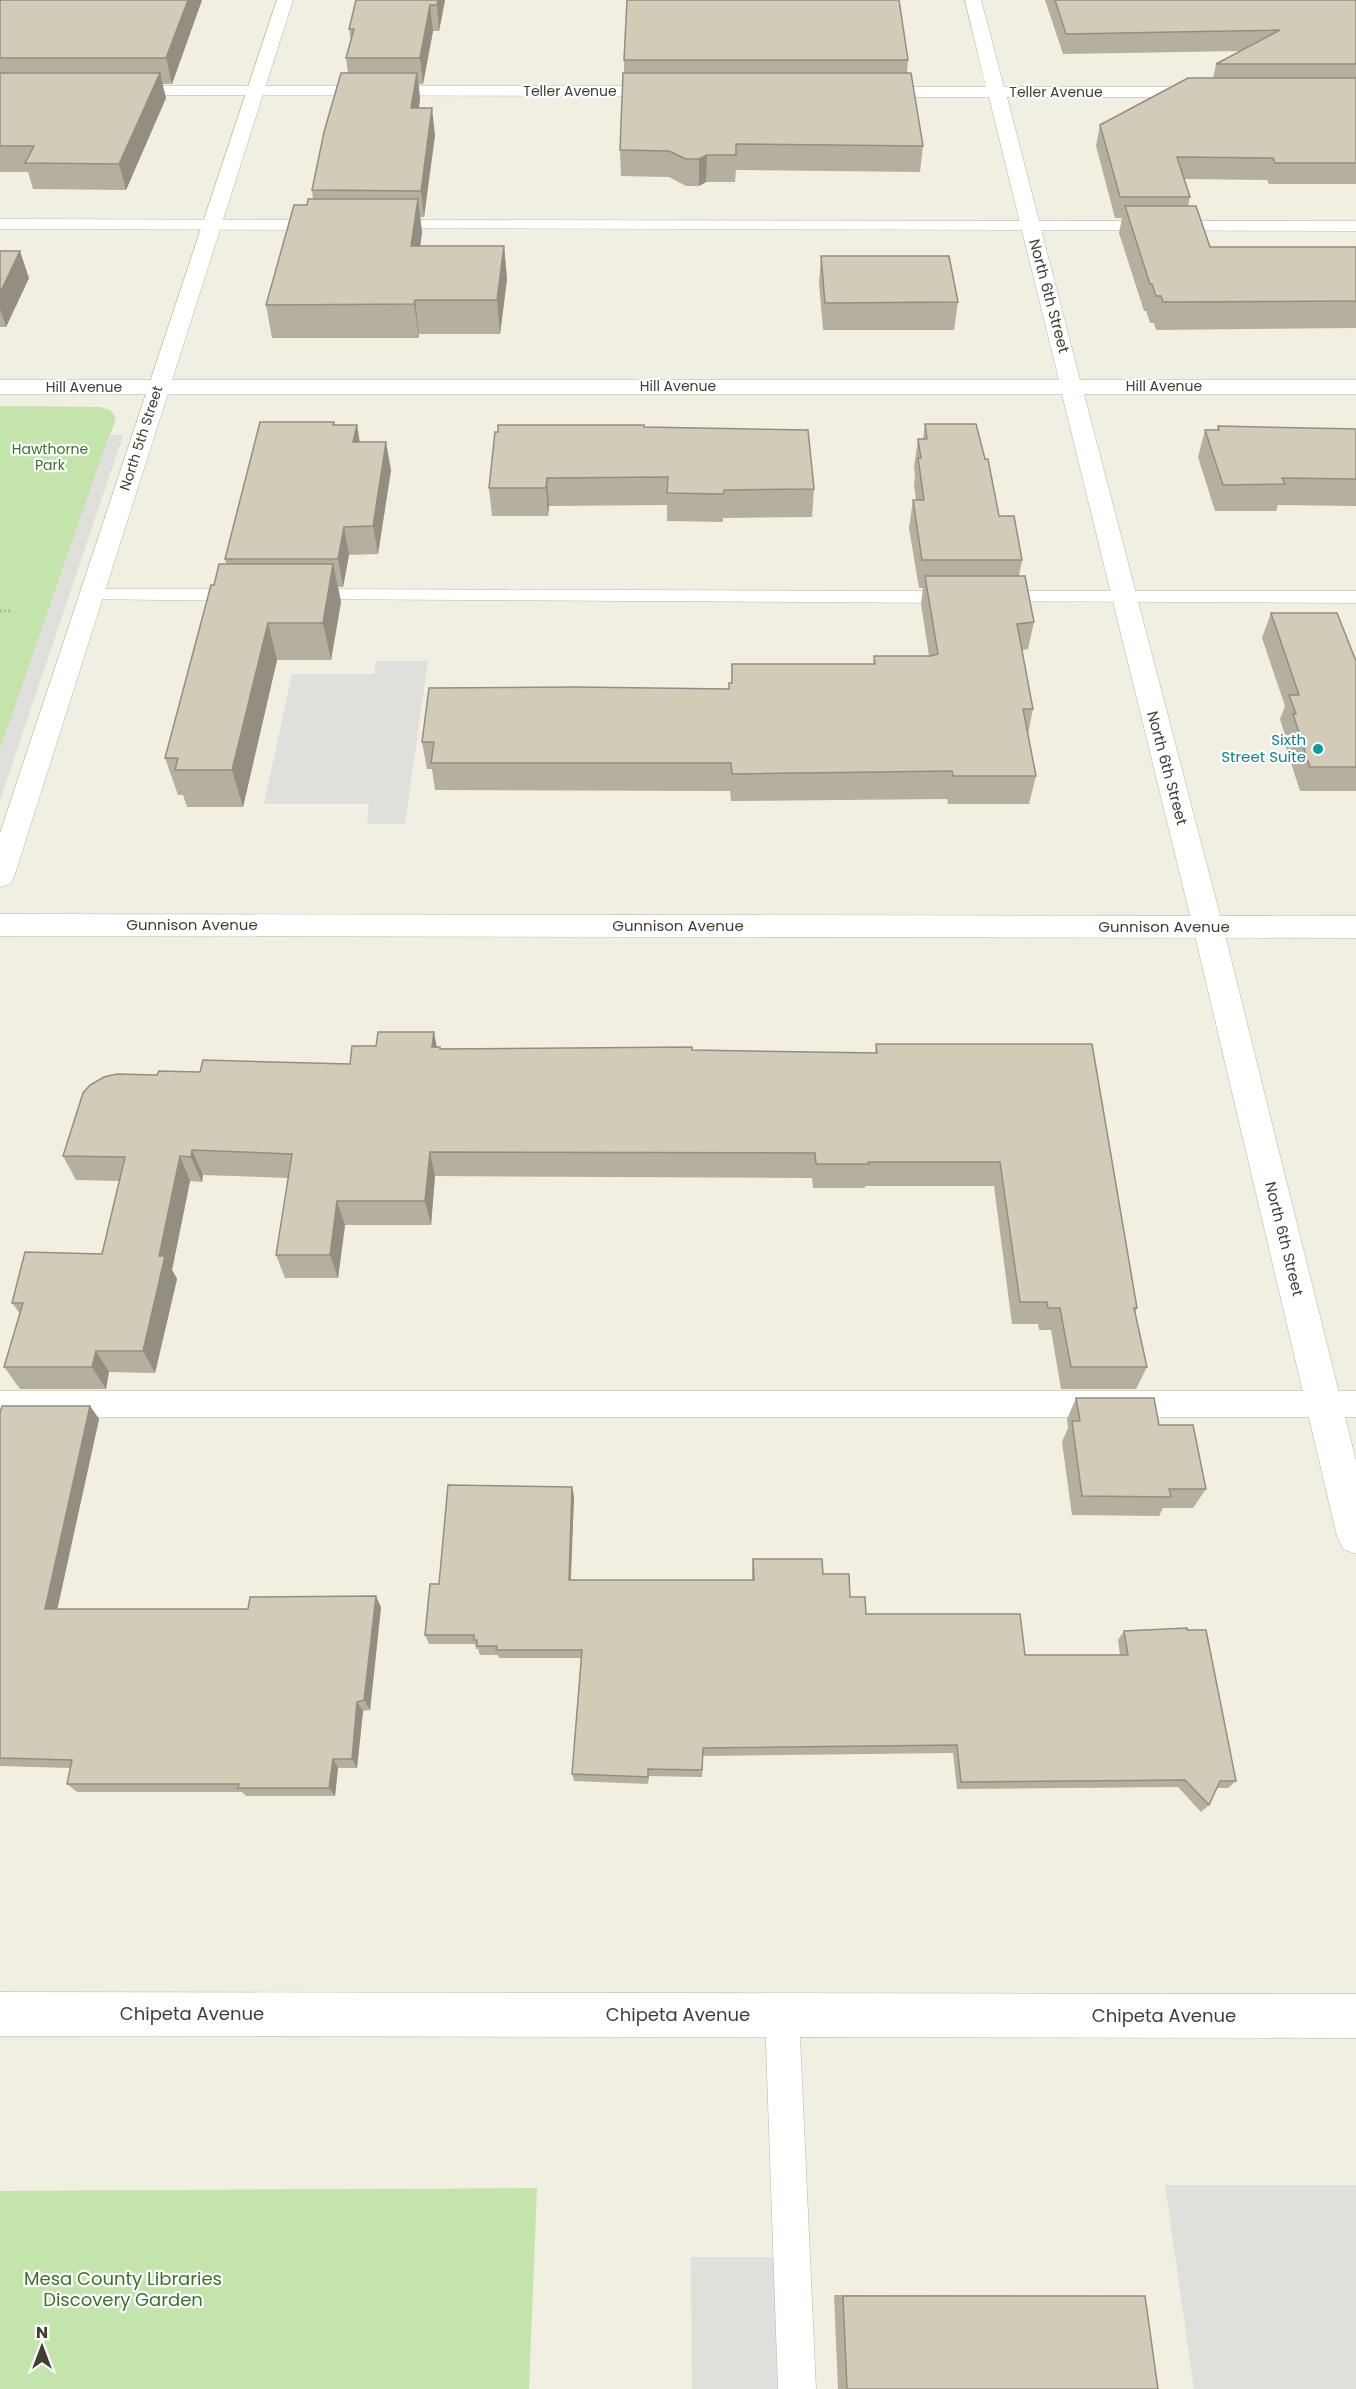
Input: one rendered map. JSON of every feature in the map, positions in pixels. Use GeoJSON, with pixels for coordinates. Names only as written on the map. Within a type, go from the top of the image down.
{"type":"FeatureCollection","features":[{"type":"Feature","properties":{"kind":"street","name":"North 5th Street"},"geometry":{"type":"LineString","coordinates":[[0,877],[285,0]]}},
{"type":"Feature","properties":{"kind":"street","name":"North 6th Street"},"geometry":{"type":"LineString","coordinates":[[973,0],[1208,927],[1356,1536]]}},
{"type":"Feature","properties":{"kind":"street","name":"Teller Avenue"},"geometry":{"type":"LineString","coordinates":[[102,91],[687,91]]}},
{"type":"Feature","properties":{"kind":"street","name":"Teller Avenue"},"geometry":{"type":"LineString","coordinates":[[852,92],[1226,92]]}},
{"type":"Feature","properties":{"kind":"street","name":"Hill Avenue"},"geometry":{"type":"LineString","coordinates":[[0,387],[1356,387]]}},
{"type":"Feature","properties":{"kind":"street","name":"Gunnison Avenue"},"geometry":{"type":"LineString","coordinates":[[0,925],[1356,927]]}},
{"type":"Feature","properties":{"kind":"street","name":"Chipeta Avenue"},"geometry":{"type":"LineString","coordinates":[[0,2014],[1356,2016]]}},
{"type":"Feature","properties":{"kind":"lane"},"geometry":{"type":"LineString","coordinates":[[0,225],[344,225]]}},
{"type":"Feature","properties":{"kind":"lane"},"geometry":{"type":"LineString","coordinates":[[368,225],[1356,226]]}},
{"type":"Feature","properties":{"kind":"lane"},"geometry":{"type":"LineString","coordinates":[[91,594],[262,595]]}},
{"type":"Feature","properties":{"kind":"lane"},"geometry":{"type":"LineString","coordinates":[[286,595],[1356,597]]}},
{"type":"Feature","properties":{"kind":"lane"},"geometry":{"type":"LineString","coordinates":[[0,1404],[1356,1404]]}},
{"type":"Feature","properties":{"kind":"lane"},"geometry":{"type":"LineString","coordinates":[[782,2015],[797,2389]]}},
{"type":"Feature","properties":{"kind":"path"},"geometry":{"type":"LineString","coordinates":[[0,611],[10,611]]}},
{"type":"Feature","properties":{"kind":"green space","name":"Hawthorne Park"},"geometry":{"type":"Polygon","coordinates":[[[0,406],[99,407],[110,410],[116,418],[0,751],[0,406]]]}},
{"type":"Feature","properties":{"kind":"green space","name":"Mesa County Libraries Discovery Garden"},"geometry":{"type":"Polygon","coordinates":[[[537,2188],[529,2389],[0,2389],[0,2191],[537,2188]]]}},
{"type":"Feature","properties":{"kind":"shaded area"},"geometry":{"type":"Polygon","coordinates":[[[109,435],[123,435],[0,801],[0,749],[109,435]]]}},
{"type":"Feature","properties":{"kind":"shaded area"},"geometry":{"type":"Polygon","coordinates":[[[376,661],[428,661],[405,824],[367,824],[369,804],[264,804],[292,674],[374,674],[376,661]]]}},
{"type":"Feature","properties":{"kind":"shaded area"},"geometry":{"type":"Polygon","coordinates":[[[1165,2185],[1356,2185],[1356,2389],[1194,2389],[1165,2185]]]}},
{"type":"Feature","properties":{"kind":"shaded area"},"geometry":{"type":"Polygon","coordinates":[[[691,2257],[775,2257],[779,2389],[692,2389],[691,2257]]]}},
{"type":"Feature","properties":{"kind":"building"},"geometry":{"type":"Polygon","coordinates":[[[0,0],[188,0],[166,58],[0,58],[0,0]]]}},
{"type":"Feature","properties":{"kind":"building"},"geometry":{"type":"Polygon","coordinates":[[[356,0],[438,0],[437,5],[430,5],[420,58],[346,58],[354,29],[349,29],[356,0]]]}},
{"type":"Feature","properties":{"kind":"building"},"geometry":{"type":"Polygon","coordinates":[[[627,0],[899,0],[908,60],[624,60],[627,0]]]}},
{"type":"Feature","properties":{"kind":"building"},"geometry":{"type":"Polygon","coordinates":[[[1055,0],[1356,0],[1356,64],[1216,64],[1280,30],[1066,34],[1055,0]]]}},
{"type":"Feature","properties":{"kind":"building"},"geometry":{"type":"Polygon","coordinates":[[[0,73],[160,73],[119,164],[25,163],[34,146],[0,146],[0,73]]]}},
{"type":"Feature","properties":{"kind":"building"},"geometry":{"type":"Polygon","coordinates":[[[341,73],[417,73],[411,108],[432,108],[421,191],[312,190],[324,132],[341,73]]]}},
{"type":"Feature","properties":{"kind":"building"},"geometry":{"type":"Polygon","coordinates":[[[623,73],[911,73],[923,146],[736,144],[736,155],[707,155],[699,159],[686,159],[669,151],[620,150],[623,73]]]}},
{"type":"Feature","properties":{"kind":"building"},"geometry":{"type":"Polygon","coordinates":[[[1188,78],[1356,78],[1356,163],[1275,163],[1273,158],[1177,157],[1190,197],[1120,197],[1100,125],[1188,78]]]}},
{"type":"Feature","properties":{"kind":"building"},"geometry":{"type":"Polygon","coordinates":[[[308,199],[418,199],[411,246],[504,246],[497,300],[415,300],[414,304],[266,305],[294,205],[307,205],[308,199]]]}},
{"type":"Feature","properties":{"kind":"building"},"geometry":{"type":"Polygon","coordinates":[[[1125,206],[1196,206],[1210,247],[1356,247],[1356,301],[1163,302],[1161,296],[1156,296],[1150,284],[1125,206]]]}},
{"type":"Feature","properties":{"kind":"building"},"geometry":{"type":"Polygon","coordinates":[[[0,251],[20,251],[0,293],[0,251]]]}},
{"type":"Feature","properties":{"kind":"building"},"geometry":{"type":"Polygon","coordinates":[[[821,256],[949,256],[958,302],[825,303],[821,256]]]}},
{"type":"Feature","properties":{"kind":"building"},"geometry":{"type":"Polygon","coordinates":[[[260,422],[334,422],[333,425],[357,425],[353,442],[386,442],[373,526],[344,527],[338,559],[225,559],[260,422]]]}},
{"type":"Feature","properties":{"kind":"building"},"geometry":{"type":"Polygon","coordinates":[[[925,424],[976,424],[985,459],[988,459],[999,516],[1014,516],[1022,560],[922,560],[913,500],[924,500],[918,458],[921,458],[918,439],[927,439],[925,424]]]}},
{"type":"Feature","properties":{"kind":"building"},"geometry":{"type":"Polygon","coordinates":[[[498,425],[644,425],[644,427],[808,430],[814,489],[724,490],[723,494],[667,493],[668,477],[547,478],[546,488],[489,488],[495,432],[498,432],[498,425]]]}},
{"type":"Feature","properties":{"kind":"building"},"geometry":{"type":"Polygon","coordinates":[[[1218,426],[1356,429],[1356,479],[1282,478],[1285,484],[1223,485],[1205,430],[1219,430],[1218,426]]]}},
{"type":"Feature","properties":{"kind":"building"},"geometry":{"type":"Polygon","coordinates":[[[219,564],[333,564],[323,623],[268,623],[232,770],[175,770],[178,758],[165,758],[211,585],[214,585],[219,564]]]}},
{"type":"Feature","properties":{"kind":"building"},"geometry":{"type":"Polygon","coordinates":[[[925,576],[1025,576],[1034,622],[1017,624],[1033,709],[1023,709],[1036,776],[953,776],[952,771],[732,774],[731,763],[431,763],[434,742],[422,742],[429,688],[729,689],[729,683],[732,683],[732,664],[875,664],[874,656],[938,654],[925,576]]]}},
{"type":"Feature","properties":{"kind":"building"},"geometry":{"type":"Polygon","coordinates":[[[1271,613],[1337,613],[1356,661],[1356,767],[1310,767],[1289,695],[1299,695],[1271,613]]]}},
{"type":"Feature","properties":{"kind":"building"},"geometry":{"type":"Polygon","coordinates":[[[378,1032],[434,1032],[432,1047],[440,1047],[440,1049],[692,1047],[692,1050],[877,1053],[876,1044],[1092,1044],[1137,1308],[1134,1308],[1147,1367],[1071,1367],[1060,1308],[1048,1308],[1047,1302],[1020,1302],[1000,1162],[816,1164],[815,1153],[430,1152],[425,1201],[337,1201],[330,1255],[276,1255],[292,1154],[192,1150],[191,1157],[180,1156],[159,1256],[165,1256],[143,1351],[96,1351],[92,1367],[4,1367],[23,1303],[12,1303],[25,1252],[102,1254],[125,1157],[63,1156],[83,1093],[90,1085],[104,1077],[117,1074],[157,1075],[159,1071],[200,1072],[203,1060],[350,1064],[352,1046],[376,1046],[378,1032]]]}},
{"type":"Feature","properties":{"kind":"building"},"geometry":{"type":"Polygon","coordinates":[[[1076,1398],[1154,1398],[1159,1425],[1193,1425],[1206,1489],[1169,1489],[1171,1497],[1082,1496],[1072,1421],[1080,1421],[1076,1398]]]}},
{"type":"Feature","properties":{"kind":"building"},"geometry":{"type":"Polygon","coordinates":[[[2,1406],[90,1406],[45,1609],[248,1609],[250,1597],[376,1596],[364,1700],[357,1702],[352,1759],[333,1759],[329,1788],[238,1788],[239,1784],[67,1784],[72,1760],[0,1758],[0,1413],[2,1406]]]}},
{"type":"Feature","properties":{"kind":"building"},"geometry":{"type":"Polygon","coordinates":[[[448,1485],[572,1487],[569,1580],[754,1580],[753,1559],[822,1559],[823,1574],[849,1574],[850,1597],[865,1597],[866,1614],[1020,1614],[1025,1655],[1128,1655],[1124,1631],[1187,1628],[1187,1630],[1206,1630],[1236,1781],[1220,1781],[1209,1805],[1185,1780],[961,1782],[957,1745],[703,1748],[702,1770],[648,1769],[648,1777],[572,1774],[582,1650],[496,1650],[497,1646],[477,1646],[474,1635],[425,1635],[430,1584],[439,1584],[448,1485]]]}},
{"type":"Feature","properties":{"kind":"building"},"geometry":{"type":"Polygon","coordinates":[[[843,2296],[1145,2296],[1158,2389],[847,2389],[843,2296]]]}},
{"type":"Feature","properties":{"kind":"place","name":"Sixth Street Suite"},"geometry":{"type":"Point","coordinates":[1318,749]}}]}
